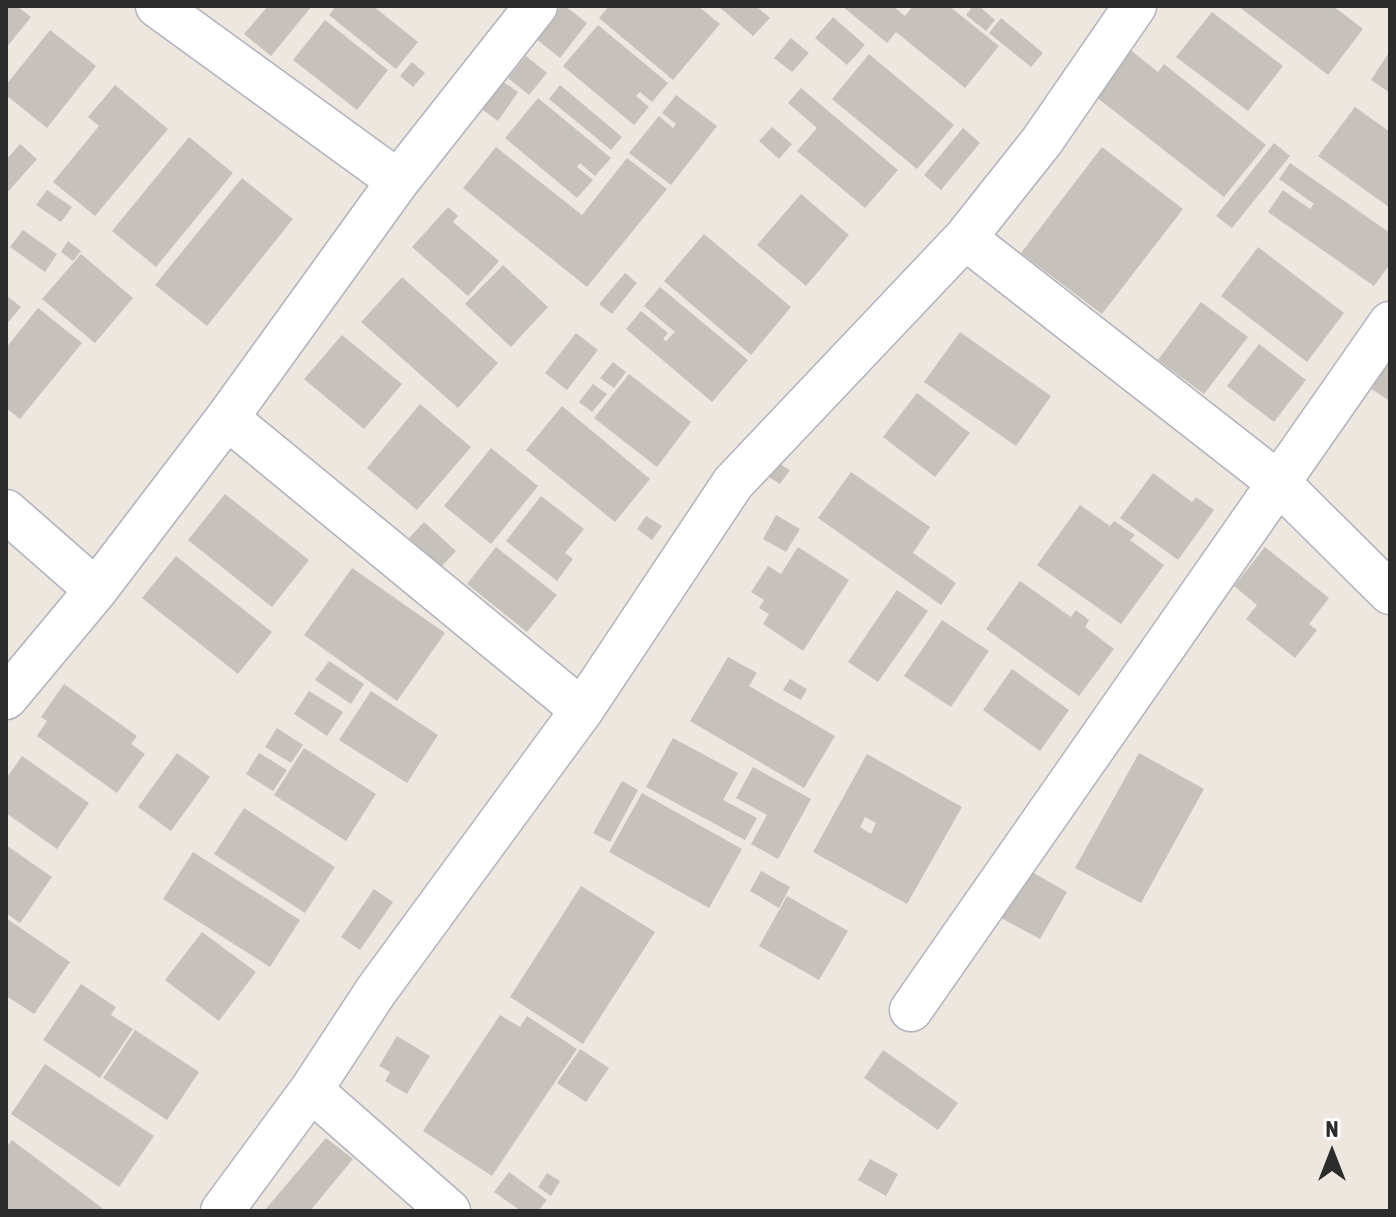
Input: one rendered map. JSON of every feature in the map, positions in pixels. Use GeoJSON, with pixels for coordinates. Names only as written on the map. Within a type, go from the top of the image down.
{"type":"FeatureCollection","features":[{"type":"Feature","properties":{"kind":"street"},"geometry":{"type":"LineString","coordinates":[[157,6],[398,181]]}},
{"type":"Feature","properties":{"kind":"street"},"geometry":{"type":"LineString","coordinates":[[6,698],[96,590],[227,418],[398,181],[536,6]]}},
{"type":"Feature","properties":{"kind":"street"},"geometry":{"type":"LineString","coordinates":[[222,1211],[311,1090],[376,991],[582,710],[733,483],[965,238],[1042,141],[1135,6]]}},
{"type":"Feature","properties":{"kind":"street"},"geometry":{"type":"LineString","coordinates":[[965,238],[1280,484],[1390,593]]}},
{"type":"Feature","properties":{"kind":"street"},"geometry":{"type":"LineString","coordinates":[[911,1010],[1390,323]]}},
{"type":"Feature","properties":{"kind":"street"},"geometry":{"type":"LineString","coordinates":[[227,418],[582,710]]}},
{"type":"Feature","properties":{"kind":"street"},"geometry":{"type":"LineString","coordinates":[[6,511],[96,590]]}},
{"type":"Feature","properties":{"kind":"street"},"geometry":{"type":"LineString","coordinates":[[311,1090],[449,1211]]}},
{"type":"Feature","properties":{"kind":"building"},"geometry":{"type":"Polygon","coordinates":[[[6,6],[17,6],[31,17],[6,48],[6,6]]]}},
{"type":"Feature","properties":{"kind":"building"},"geometry":{"type":"Polygon","coordinates":[[[268,6],[312,6],[271,56],[244,34],[268,6]]]}},
{"type":"Feature","properties":{"kind":"building"},"geometry":{"type":"Polygon","coordinates":[[[336,6],[373,6],[418,42],[396,69],[329,15],[336,6]]]}},
{"type":"Feature","properties":{"kind":"building"},"geometry":{"type":"Polygon","coordinates":[[[561,6],[587,23],[560,58],[536,39],[561,6]]]}},
{"type":"Feature","properties":{"kind":"building"},"geometry":{"type":"Polygon","coordinates":[[[609,6],[698,6],[720,24],[673,80],[599,18],[609,6]]]}},
{"type":"Feature","properties":{"kind":"building"},"geometry":{"type":"Polygon","coordinates":[[[718,6],[756,6],[770,18],[753,36],[718,6]]]}},
{"type":"Feature","properties":{"kind":"building"},"geometry":{"type":"Polygon","coordinates":[[[842,6],[893,6],[905,16],[913,6],[949,6],[999,46],[965,88],[896,32],[887,43],[842,6]]]}},
{"type":"Feature","properties":{"kind":"building"},"geometry":{"type":"Polygon","coordinates":[[[973,6],[979,6],[995,20],[986,31],[966,15],[973,6]]]}},
{"type":"Feature","properties":{"kind":"building"},"geometry":{"type":"Polygon","coordinates":[[[1238,6],[1333,6],[1363,29],[1328,75],[1238,6]]]}},
{"type":"Feature","properties":{"kind":"building"},"geometry":{"type":"Polygon","coordinates":[[[1212,12],[1283,66],[1248,111],[1176,57],[1212,12]]]}},
{"type":"Feature","properties":{"kind":"building"},"geometry":{"type":"Polygon","coordinates":[[[833,17],[865,45],[847,65],[815,38],[833,17]]]}},
{"type":"Feature","properties":{"kind":"building"},"geometry":{"type":"Polygon","coordinates":[[[1001,18],[1043,53],[1031,67],[989,33],[1001,18]]]}},
{"type":"Feature","properties":{"kind":"building"},"geometry":{"type":"Polygon","coordinates":[[[325,20],[388,70],[357,110],[293,60],[325,20]]]}},
{"type":"Feature","properties":{"kind":"building"},"geometry":{"type":"Polygon","coordinates":[[[598,25],[668,83],[652,102],[640,92],[636,96],[649,107],[634,125],[563,66],[598,25]]]}},
{"type":"Feature","properties":{"kind":"building"},"geometry":{"type":"Polygon","coordinates":[[[50,30],[96,66],[47,128],[6,95],[6,85],[50,30]]]}},
{"type":"Feature","properties":{"kind":"building"},"geometry":{"type":"Polygon","coordinates":[[[791,38],[809,53],[792,72],[774,58],[791,38]]]}},
{"type":"Feature","properties":{"kind":"building"},"geometry":{"type":"Polygon","coordinates":[[[1128,48],[1158,72],[1164,64],[1266,145],[1224,197],[1091,93],[1128,48]]]}},
{"type":"Feature","properties":{"kind":"building"},"geometry":{"type":"Polygon","coordinates":[[[1390,51],[1390,93],[1371,80],[1390,51]]]}},
{"type":"Feature","properties":{"kind":"building"},"geometry":{"type":"Polygon","coordinates":[[[869,54],[954,125],[917,169],[832,99],[869,54]]]}},
{"type":"Feature","properties":{"kind":"building"},"geometry":{"type":"Polygon","coordinates":[[[526,56],[547,73],[529,95],[508,78],[526,56]]]}},
{"type":"Feature","properties":{"kind":"building"},"geometry":{"type":"Polygon","coordinates":[[[412,62],[425,73],[413,87],[400,76],[412,62]]]}},
{"type":"Feature","properties":{"kind":"building"},"geometry":{"type":"Polygon","coordinates":[[[499,79],[518,92],[498,121],[479,107],[499,79]]]}},
{"type":"Feature","properties":{"kind":"building"},"geometry":{"type":"Polygon","coordinates":[[[115,85],[168,129],[95,216],[53,182],[99,126],[88,117],[115,85]]]}},
{"type":"Feature","properties":{"kind":"building"},"geometry":{"type":"Polygon","coordinates":[[[560,85],[622,137],[611,150],[549,99],[560,85]]]}},
{"type":"Feature","properties":{"kind":"building"},"geometry":{"type":"Polygon","coordinates":[[[801,88],[898,170],[865,208],[797,151],[817,128],[788,103],[801,88]]]}},
{"type":"Feature","properties":{"kind":"building"},"geometry":{"type":"Polygon","coordinates":[[[676,95],[717,126],[671,185],[629,153],[659,116],[673,128],[676,124],[662,113],[676,95]]]}},
{"type":"Feature","properties":{"kind":"building"},"geometry":{"type":"Polygon","coordinates":[[[538,98],[611,158],[595,176],[580,163],[577,167],[593,180],[577,198],[505,138],[538,98]]]}},
{"type":"Feature","properties":{"kind":"building"},"geometry":{"type":"Polygon","coordinates":[[[1355,107],[1390,132],[1390,208],[1318,156],[1355,107]]]}},
{"type":"Feature","properties":{"kind":"building"},"geometry":{"type":"Polygon","coordinates":[[[772,127],[792,144],[779,159],[759,141],[772,127]]]}},
{"type":"Feature","properties":{"kind":"building"},"geometry":{"type":"Polygon","coordinates":[[[963,128],[980,143],[941,190],[924,175],[963,128]]]}},
{"type":"Feature","properties":{"kind":"building"},"geometry":{"type":"Polygon","coordinates":[[[189,137],[233,173],[156,267],[112,231],[189,137]]]}},
{"type":"Feature","properties":{"kind":"building"},"geometry":{"type":"Polygon","coordinates":[[[1274,143],[1290,156],[1232,228],[1216,216],[1274,143]]]}},
{"type":"Feature","properties":{"kind":"building"},"geometry":{"type":"Polygon","coordinates":[[[20,144],[37,159],[6,194],[6,160],[20,144]]]}},
{"type":"Feature","properties":{"kind":"building"},"geometry":{"type":"Polygon","coordinates":[[[496,147],[582,215],[627,158],[667,189],[587,287],[463,188],[496,147]]]}},
{"type":"Feature","properties":{"kind":"building"},"geometry":{"type":"Polygon","coordinates":[[[1102,147],[1183,209],[1102,314],[1021,253],[1102,147]]]}},
{"type":"Feature","properties":{"kind":"building"},"geometry":{"type":"Polygon","coordinates":[[[1290,163],[1390,233],[1390,264],[1374,286],[1268,212],[1283,190],[1310,209],[1314,204],[1279,179],[1290,163]]]}},
{"type":"Feature","properties":{"kind":"building"},"geometry":{"type":"Polygon","coordinates":[[[242,178],[293,219],[207,326],[155,285],[242,178]]]}},
{"type":"Feature","properties":{"kind":"building"},"geometry":{"type":"Polygon","coordinates":[[[47,190],[72,207],[61,222],[36,205],[47,190]]]}},
{"type":"Feature","properties":{"kind":"building"},"geometry":{"type":"Polygon","coordinates":[[[801,194],[849,235],[806,286],[757,245],[801,194]]]}},
{"type":"Feature","properties":{"kind":"building"},"geometry":{"type":"Polygon","coordinates":[[[448,207],[458,216],[453,222],[499,261],[468,296],[412,247],[448,207]]]}},
{"type":"Feature","properties":{"kind":"building"},"geometry":{"type":"Polygon","coordinates":[[[23,230],[57,254],[45,272],[10,247],[23,230]]]}},
{"type":"Feature","properties":{"kind":"building"},"geometry":{"type":"Polygon","coordinates":[[[704,234],[791,307],[751,355],[664,281],[704,234]]]}},
{"type":"Feature","properties":{"kind":"building"},"geometry":{"type":"Polygon","coordinates":[[[68,241],[81,251],[73,261],[61,252],[68,241]]]}},
{"type":"Feature","properties":{"kind":"building"},"geometry":{"type":"Polygon","coordinates":[[[1258,247],[1344,313],[1307,362],[1221,296],[1258,247]]]}},
{"type":"Feature","properties":{"kind":"building"},"geometry":{"type":"Polygon","coordinates":[[[81,254],[133,298],[95,343],[42,299],[81,254]]]}},
{"type":"Feature","properties":{"kind":"building"},"geometry":{"type":"Polygon","coordinates":[[[503,265],[548,307],[511,347],[465,304],[503,265]]]}},
{"type":"Feature","properties":{"kind":"building"},"geometry":{"type":"Polygon","coordinates":[[[625,273],[637,283],[612,314],[599,304],[625,273]]]}},
{"type":"Feature","properties":{"kind":"building"},"geometry":{"type":"Polygon","coordinates":[[[402,277],[498,363],[458,408],[361,322],[402,277]]]}},
{"type":"Feature","properties":{"kind":"building"},"geometry":{"type":"Polygon","coordinates":[[[660,287],[748,360],[712,402],[626,329],[641,311],[668,333],[663,339],[666,341],[675,332],[644,306],[660,287]]]}},
{"type":"Feature","properties":{"kind":"building"},"geometry":{"type":"Polygon","coordinates":[[[6,295],[21,307],[6,325],[6,295]]]}},
{"type":"Feature","properties":{"kind":"building"},"geometry":{"type":"Polygon","coordinates":[[[1201,302],[1248,337],[1204,394],[1158,360],[1201,302]]]}},
{"type":"Feature","properties":{"kind":"building"},"geometry":{"type":"Polygon","coordinates":[[[38,308],[82,343],[20,419],[6,408],[6,348],[38,308]]]}},
{"type":"Feature","properties":{"kind":"building"},"geometry":{"type":"Polygon","coordinates":[[[960,332],[1051,396],[1016,446],[924,382],[960,332]]]}},
{"type":"Feature","properties":{"kind":"building"},"geometry":{"type":"Polygon","coordinates":[[[576,333],[598,350],[567,390],[545,373],[576,333]]]}},
{"type":"Feature","properties":{"kind":"building"},"geometry":{"type":"Polygon","coordinates":[[[342,335],[402,384],[364,429],[304,379],[342,335]]]}},
{"type":"Feature","properties":{"kind":"building"},"geometry":{"type":"Polygon","coordinates":[[[1259,344],[1306,380],[1274,422],[1227,386],[1259,344]]]}},
{"type":"Feature","properties":{"kind":"building"},"geometry":{"type":"Polygon","coordinates":[[[1390,356],[1390,401],[1370,388],[1390,356]]]}},
{"type":"Feature","properties":{"kind":"building"},"geometry":{"type":"Polygon","coordinates":[[[613,362],[626,372],[614,388],[600,378],[613,362]]]}},
{"type":"Feature","properties":{"kind":"building"},"geometry":{"type":"Polygon","coordinates":[[[629,374],[691,422],[657,467],[594,418],[629,374]]]}},
{"type":"Feature","properties":{"kind":"building"},"geometry":{"type":"Polygon","coordinates":[[[593,384],[607,394],[592,412],[579,402],[593,384]]]}},
{"type":"Feature","properties":{"kind":"building"},"geometry":{"type":"Polygon","coordinates":[[[917,393],[970,433],[935,477],[883,437],[917,393]]]}},
{"type":"Feature","properties":{"kind":"building"},"geometry":{"type":"Polygon","coordinates":[[[420,404],[471,447],[417,510],[367,468],[420,404]]]}},
{"type":"Feature","properties":{"kind":"building"},"geometry":{"type":"Polygon","coordinates":[[[562,406],[650,479],[615,522],[526,450],[562,406]]]}},
{"type":"Feature","properties":{"kind":"building"},"geometry":{"type":"Polygon","coordinates":[[[491,448],[538,486],[491,544],[444,506],[491,448]]]}},
{"type":"Feature","properties":{"kind":"building"},"geometry":{"type":"Polygon","coordinates":[[[773,460],[790,470],[780,484],[764,474],[773,460]]]}},
{"type":"Feature","properties":{"kind":"building"},"geometry":{"type":"Polygon","coordinates":[[[851,472],[930,527],[913,553],[956,583],[941,605],[818,518],[851,472]]]}},
{"type":"Feature","properties":{"kind":"building"},"geometry":{"type":"Polygon","coordinates":[[[1153,473],[1192,502],[1196,497],[1214,510],[1178,560],[1120,518],[1153,473]]]}},
{"type":"Feature","properties":{"kind":"building"},"geometry":{"type":"Polygon","coordinates":[[[225,494],[309,560],[272,607],[188,540],[225,494]]]}},
{"type":"Feature","properties":{"kind":"building"},"geometry":{"type":"Polygon","coordinates":[[[541,496],[584,529],[565,553],[573,559],[557,581],[506,541],[541,496]]]}},
{"type":"Feature","properties":{"kind":"building"},"geometry":{"type":"Polygon","coordinates":[[[1080,505],[1110,526],[1114,521],[1135,535],[1130,540],[1164,565],[1121,624],[1037,565],[1080,505]]]}},
{"type":"Feature","properties":{"kind":"building"},"geometry":{"type":"Polygon","coordinates":[[[776,515],[800,529],[786,552],[763,539],[776,515]]]}},
{"type":"Feature","properties":{"kind":"building"},"geometry":{"type":"Polygon","coordinates":[[[646,516],[662,526],[652,540],[637,529],[646,516]]]}},
{"type":"Feature","properties":{"kind":"building"},"geometry":{"type":"Polygon","coordinates":[[[424,522],[456,551],[441,567],[409,538],[424,522]]]}},
{"type":"Feature","properties":{"kind":"building"},"geometry":{"type":"Polygon","coordinates":[[[496,547],[557,595],[527,632],[467,584],[496,547]]]}},
{"type":"Feature","properties":{"kind":"building"},"geometry":{"type":"Polygon","coordinates":[[[798,547],[849,580],[803,651],[763,624],[769,614],[759,608],[764,600],[751,592],[768,566],[781,574],[798,547]]]}},
{"type":"Feature","properties":{"kind":"building"},"geometry":{"type":"Polygon","coordinates":[[[1265,547],[1329,598],[1309,624],[1317,630],[1295,658],[1246,619],[1257,605],[1234,586],[1265,547]]]}},
{"type":"Feature","properties":{"kind":"building"},"geometry":{"type":"Polygon","coordinates":[[[176,556],[272,632],[238,674],[142,598],[176,556]]]}},
{"type":"Feature","properties":{"kind":"building"},"geometry":{"type":"Polygon","coordinates":[[[352,568],[445,633],[397,701],[304,635],[352,568]]]}},
{"type":"Feature","properties":{"kind":"building"},"geometry":{"type":"Polygon","coordinates":[[[1020,581],[1071,617],[1076,610],[1089,620],[1085,627],[1114,649],[1079,696],[986,629],[1020,581]]]}},
{"type":"Feature","properties":{"kind":"building"},"geometry":{"type":"Polygon","coordinates":[[[897,590],[928,611],[878,682],[848,662],[897,590]]]}},
{"type":"Feature","properties":{"kind":"building"},"geometry":{"type":"Polygon","coordinates":[[[942,620],[989,651],[951,707],[904,676],[942,620]]]}},
{"type":"Feature","properties":{"kind":"building"},"geometry":{"type":"Polygon","coordinates":[[[728,657],[757,673],[749,686],[835,736],[804,788],[690,721],[728,657]]]}},
{"type":"Feature","properties":{"kind":"building"},"geometry":{"type":"Polygon","coordinates":[[[329,661],[364,684],[351,704],[315,680],[329,661]]]}},
{"type":"Feature","properties":{"kind":"building"},"geometry":{"type":"Polygon","coordinates":[[[1012,669],[1069,710],[1040,751],[983,710],[1012,669]]]}},
{"type":"Feature","properties":{"kind":"building"},"geometry":{"type":"Polygon","coordinates":[[[790,679],[807,689],[801,700],[783,690],[790,679]]]}},
{"type":"Feature","properties":{"kind":"building"},"geometry":{"type":"Polygon","coordinates":[[[64,684],[137,736],[131,744],[145,754],[117,793],[37,736],[47,721],[41,717],[64,684]]]}},
{"type":"Feature","properties":{"kind":"building"},"geometry":{"type":"Polygon","coordinates":[[[309,691],[343,712],[327,736],[294,714],[309,691]]]}},
{"type":"Feature","properties":{"kind":"building"},"geometry":{"type":"Polygon","coordinates":[[[371,691],[438,735],[407,783],[339,740],[371,691]]]}},
{"type":"Feature","properties":{"kind":"building"},"geometry":{"type":"Polygon","coordinates":[[[277,728],[303,745],[291,763],[265,747],[277,728]]]}},
{"type":"Feature","properties":{"kind":"building"},"geometry":{"type":"Polygon","coordinates":[[[673,738],[738,773],[723,800],[757,818],[745,840],[646,787],[673,738]]]}},
{"type":"Feature","properties":{"kind":"building"},"geometry":{"type":"Polygon","coordinates":[[[304,748],[376,794],[346,841],[274,795],[304,748]]]}},
{"type":"Feature","properties":{"kind":"building"},"geometry":{"type":"Polygon","coordinates":[[[177,753],[210,777],[171,831],[138,807],[177,753]]]}},
{"type":"Feature","properties":{"kind":"building"},"geometry":{"type":"Polygon","coordinates":[[[259,753],[287,770],[273,791],[246,774],[259,753]]]}},
{"type":"Feature","properties":{"kind":"building"},"geometry":{"type":"Polygon","coordinates":[[[1139,753],[1204,789],[1141,903],[1075,868],[1139,753]]]}},
{"type":"Feature","properties":{"kind":"building"},"geometry":{"type":"Polygon","coordinates":[[[867,754],[962,807],[907,904],[813,852],[867,754]],[[865,817],[860,827],[871,834],[876,823],[865,817]]]}},
{"type":"Feature","properties":{"kind":"building"},"geometry":{"type":"Polygon","coordinates":[[[22,756],[89,803],[57,849],[6,813],[6,779],[22,756]]]}},
{"type":"Feature","properties":{"kind":"building"},"geometry":{"type":"Polygon","coordinates":[[[753,767],[811,799],[778,859],[751,844],[767,815],[736,798],[753,767]]]}},
{"type":"Feature","properties":{"kind":"building"},"geometry":{"type":"Polygon","coordinates":[[[622,781],[638,790],[610,842],[593,833],[622,781]]]}},
{"type":"Feature","properties":{"kind":"building"},"geometry":{"type":"Polygon","coordinates":[[[642,793],[742,849],[709,908],[609,852],[642,793]]]}},
{"type":"Feature","properties":{"kind":"building"},"geometry":{"type":"Polygon","coordinates":[[[244,808],[335,867],[305,913],[214,854],[244,808]]]}},
{"type":"Feature","properties":{"kind":"building"},"geometry":{"type":"Polygon","coordinates":[[[6,845],[52,877],[20,923],[6,913],[6,845]]]}},
{"type":"Feature","properties":{"kind":"building"},"geometry":{"type":"Polygon","coordinates":[[[193,852],[300,920],[270,967],[163,899],[193,852]]]}},
{"type":"Feature","properties":{"kind":"building"},"geometry":{"type":"Polygon","coordinates":[[[1018,864],[1067,892],[1040,939],[990,912],[1018,864]]]}},
{"type":"Feature","properties":{"kind":"building"},"geometry":{"type":"Polygon","coordinates":[[[761,871],[790,887],[779,908],[750,891],[761,871]]]}},
{"type":"Feature","properties":{"kind":"building"},"geometry":{"type":"Polygon","coordinates":[[[581,886],[655,932],[583,1044],[510,997],[581,886]]]}},
{"type":"Feature","properties":{"kind":"building"},"geometry":{"type":"Polygon","coordinates":[[[374,889],[393,902],[360,950],[341,937],[374,889]]]}},
{"type":"Feature","properties":{"kind":"building"},"geometry":{"type":"Polygon","coordinates":[[[787,896],[848,931],[819,980],[759,946],[787,896]]]}},
{"type":"Feature","properties":{"kind":"building"},"geometry":{"type":"Polygon","coordinates":[[[6,918],[70,962],[34,1014],[8,997],[6,1000],[6,918]]]}},
{"type":"Feature","properties":{"kind":"building"},"geometry":{"type":"Polygon","coordinates":[[[202,932],[256,972],[219,1021],[165,980],[202,932]]]}},
{"type":"Feature","properties":{"kind":"building"},"geometry":{"type":"Polygon","coordinates":[[[81,984],[116,1007],[111,1015],[133,1029],[100,1078],[43,1040],[81,984]]]}},
{"type":"Feature","properties":{"kind":"building"},"geometry":{"type":"Polygon","coordinates":[[[500,1015],[520,1027],[527,1016],[577,1049],[492,1176],[423,1131],[500,1015]]]}},
{"type":"Feature","properties":{"kind":"building"},"geometry":{"type":"Polygon","coordinates":[[[135,1030],[199,1072],[167,1120],[103,1078],[135,1030]]]}},
{"type":"Feature","properties":{"kind":"building"},"geometry":{"type":"Polygon","coordinates":[[[397,1036],[430,1056],[407,1094],[385,1081],[390,1072],[379,1066],[397,1036]]]}},
{"type":"Feature","properties":{"kind":"building"},"geometry":{"type":"Polygon","coordinates":[[[580,1049],[609,1068],[586,1102],[557,1083],[580,1049]]]}},
{"type":"Feature","properties":{"kind":"building"},"geometry":{"type":"Polygon","coordinates":[[[883,1050],[958,1103],[938,1130],[864,1078],[883,1050]]]}},
{"type":"Feature","properties":{"kind":"building"},"geometry":{"type":"Polygon","coordinates":[[[45,1064],[154,1136],[119,1187],[11,1114],[45,1064]]]}},
{"type":"Feature","properties":{"kind":"building"},"geometry":{"type":"Polygon","coordinates":[[[326,1138],[353,1159],[310,1211],[264,1211],[326,1138]]]}},
{"type":"Feature","properties":{"kind":"building"},"geometry":{"type":"Polygon","coordinates":[[[12,1140],[106,1211],[10,1211],[6,1208],[6,1148],[12,1140]]]}},
{"type":"Feature","properties":{"kind":"building"},"geometry":{"type":"Polygon","coordinates":[[[870,1159],[898,1174],[886,1196],[858,1180],[870,1159]]]}},
{"type":"Feature","properties":{"kind":"building"},"geometry":{"type":"Polygon","coordinates":[[[509,1172],[547,1200],[538,1211],[521,1211],[494,1192],[509,1172]]]}},
{"type":"Feature","properties":{"kind":"building"},"geometry":{"type":"Polygon","coordinates":[[[547,1173],[560,1181],[551,1196],[538,1187],[547,1173]]]}}]}
